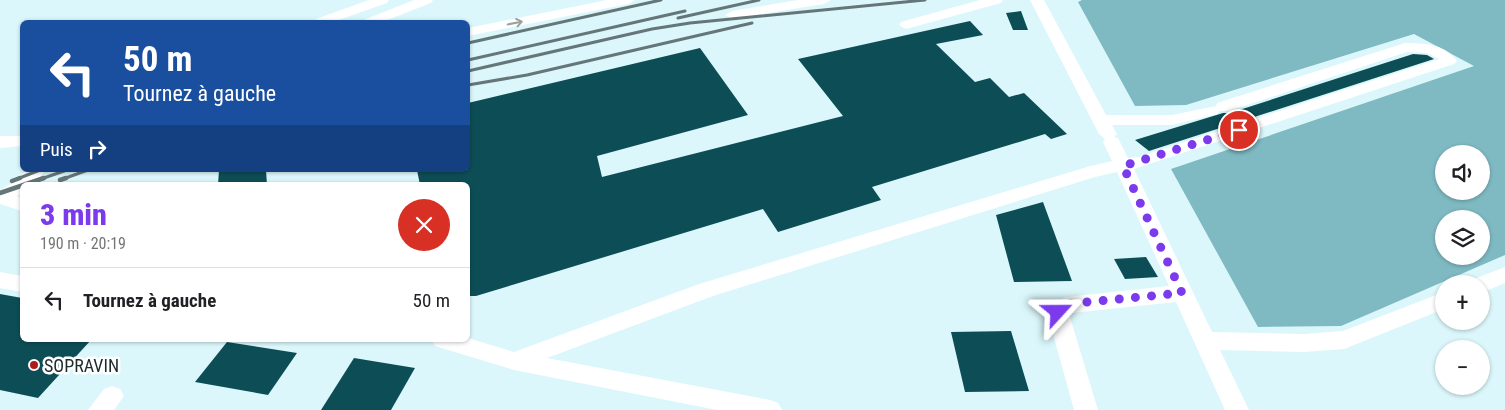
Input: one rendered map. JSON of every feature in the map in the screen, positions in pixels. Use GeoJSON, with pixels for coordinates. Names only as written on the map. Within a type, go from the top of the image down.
{"type":"FeatureCollection","features":[{"type":"Feature","properties":{"kind":"street"},"geometry":{"type":"LineString","coordinates":[[319,20],[334,8],[338,0]]}},
{"type":"Feature","properties":{"kind":"street"},"geometry":{"type":"LineString","coordinates":[[327,20],[382,0]]}},
{"type":"Feature","properties":{"kind":"street"},"geometry":{"type":"LineString","coordinates":[[375,20],[426,0]]}},
{"type":"Feature","properties":{"kind":"street"},"geometry":{"type":"LineString","coordinates":[[470,32],[628,0]]}},
{"type":"Feature","properties":{"kind":"street"},"geometry":{"type":"LineString","coordinates":[[732,15],[824,0]]}},
{"type":"Feature","properties":{"kind":"street"},"geometry":{"type":"LineString","coordinates":[[906,25],[996,0]]}},
{"type":"Feature","properties":{"kind":"street"},"geometry":{"type":"LineString","coordinates":[[1037,0],[1107,132],[1237,410]]}},
{"type":"Feature","properties":{"kind":"street"},"geometry":{"type":"LineString","coordinates":[[514,361],[706,290],[1093,171],[1123,166],[1449,61],[1433,49],[1420,47],[1405,48],[1218,109],[1107,132]]}},
{"type":"Feature","properties":{"kind":"street"},"geometry":{"type":"LineString","coordinates":[[2,142],[20,135]]}},
{"type":"Feature","properties":{"kind":"street"},"geometry":{"type":"LineString","coordinates":[[2,142],[20,141]]}},
{"type":"Feature","properties":{"kind":"street"},"geometry":{"type":"LineString","coordinates":[[25,182],[35,172]]}},
{"type":"Feature","properties":{"kind":"street"},"geometry":{"type":"LineString","coordinates":[[1,198],[20,186]]}},
{"type":"Feature","properties":{"kind":"street"},"geometry":{"type":"LineString","coordinates":[[1,198],[20,204]]}},
{"type":"Feature","properties":{"kind":"street"},"geometry":{"type":"LineString","coordinates":[[1490,281],[1505,275]]}},
{"type":"Feature","properties":{"kind":"street"},"geometry":{"type":"LineString","coordinates":[[0,280],[20,284]]}},
{"type":"Feature","properties":{"kind":"street"},"geometry":{"type":"LineString","coordinates":[[1086,410],[1058,312],[1066,304],[1182,293]]}},
{"type":"Feature","properties":{"kind":"street"},"geometry":{"type":"LineString","coordinates":[[1205,340],[1304,343],[1344,340],[1435,304]]}},
{"type":"Feature","properties":{"kind":"street"},"geometry":{"type":"LineString","coordinates":[[450,342],[514,361],[770,410]]}},
{"type":"Feature","properties":{"kind":"water"},"geometry":{"type":"Polygon","coordinates":[[[1082,0],[1505,0],[1505,255],[1490,261],[1490,210],[1435,210],[1435,265],[1482,265],[1459,275],[1435,275],[1435,285],[1341,326],[1258,327],[1171,169],[1474,66],[1414,34],[1186,105],[1135,106],[1078,2],[1082,0]]]}},
{"type":"Feature","properties":{"kind":"building"},"geometry":{"type":"Polygon","coordinates":[[[1021,11],[1028,30],[1013,30],[1006,13],[1021,11]]]}},
{"type":"Feature","properties":{"kind":"building"},"geometry":{"type":"Polygon","coordinates":[[[970,21],[983,35],[936,44],[975,82],[990,78],[1009,97],[1024,93],[1067,134],[1051,139],[1045,134],[872,187],[881,200],[778,232],[763,209],[476,296],[470,296],[470,182],[419,182],[417,172],[470,172],[470,103],[700,48],[748,115],[597,156],[602,177],[843,116],[798,59],[970,21]]]}},
{"type":"Feature","properties":{"kind":"building"},"geometry":{"type":"Polygon","coordinates":[[[1413,54],[1427,55],[1434,59],[1149,151],[1135,140],[1223,113],[1230,113],[1413,54]]]}},
{"type":"Feature","properties":{"kind":"building"},"geometry":{"type":"Polygon","coordinates":[[[219,172],[266,172],[267,182],[218,182],[219,172]]]}},
{"type":"Feature","properties":{"kind":"building"},"geometry":{"type":"Polygon","coordinates":[[[1043,202],[1072,281],[1014,282],[996,215],[1043,202]]]}},
{"type":"Feature","properties":{"kind":"building"},"geometry":{"type":"Polygon","coordinates":[[[1146,257],[1158,277],[1125,279],[1114,259],[1146,257]]]}},
{"type":"Feature","properties":{"kind":"building","name":"SOPRAVIN"},"geometry":{"type":"Polygon","coordinates":[[[0,294],[20,298],[20,342],[89,342],[38,398],[0,390],[0,294]]]}},
{"type":"Feature","properties":{"kind":"building"},"geometry":{"type":"Polygon","coordinates":[[[1011,331],[1029,391],[965,392],[951,332],[1011,331]]]}},
{"type":"Feature","properties":{"kind":"building"},"geometry":{"type":"Polygon","coordinates":[[[227,342],[297,353],[268,395],[195,382],[227,342]]]}},
{"type":"Feature","properties":{"kind":"building"},"geometry":{"type":"Polygon","coordinates":[[[354,358],[415,368],[391,410],[321,410],[354,358]]]}},
{"type":"Feature","properties":{"kind":"railway"},"geometry":{"type":"LineString","coordinates":[[470,43],[661,0]]}},
{"type":"Feature","properties":{"kind":"railway"},"geometry":{"type":"LineString","coordinates":[[678,18],[759,0]]}},
{"type":"Feature","properties":{"kind":"railway"},"geometry":{"type":"LineString","coordinates":[[470,71],[652,29],[690,23],[925,0]]}},
{"type":"Feature","properties":{"kind":"railway"},"geometry":{"type":"LineString","coordinates":[[470,60],[685,11]]}},
{"type":"Feature","properties":{"kind":"railway"},"geometry":{"type":"LineString","coordinates":[[470,85],[527,75],[752,23]]}},
{"type":"Feature","properties":{"kind":"railway"},"geometry":{"type":"LineString","coordinates":[[17,179],[35,172]]}},
{"type":"Feature","properties":{"kind":"railway"},"geometry":{"type":"LineString","coordinates":[[41,179],[61,172]]}},
{"type":"Feature","properties":{"kind":"railway"},"geometry":{"type":"LineString","coordinates":[[63,179],[82,172]]}},
{"type":"Feature","properties":{"kind":"railway"},"geometry":{"type":"LineString","coordinates":[[12,181],[20,178]]}},
{"type":"Feature","properties":{"kind":"railway"},"geometry":{"type":"LineString","coordinates":[[32,182],[44,178]]}},
{"type":"Feature","properties":{"kind":"railway"},"geometry":{"type":"LineString","coordinates":[[0,193],[20,186]]}},
{"type":"Feature","properties":{"kind":"place","name":"SOPRAVIN"},"geometry":{"type":"Point","coordinates":[34,365]}},
{"type":"Feature","properties":{"kind":"route"},"geometry":{"type":"LineString","coordinates":[[1058,312],[1066,304],[1182,293],[1123,166],[1239,130]]}}]}
